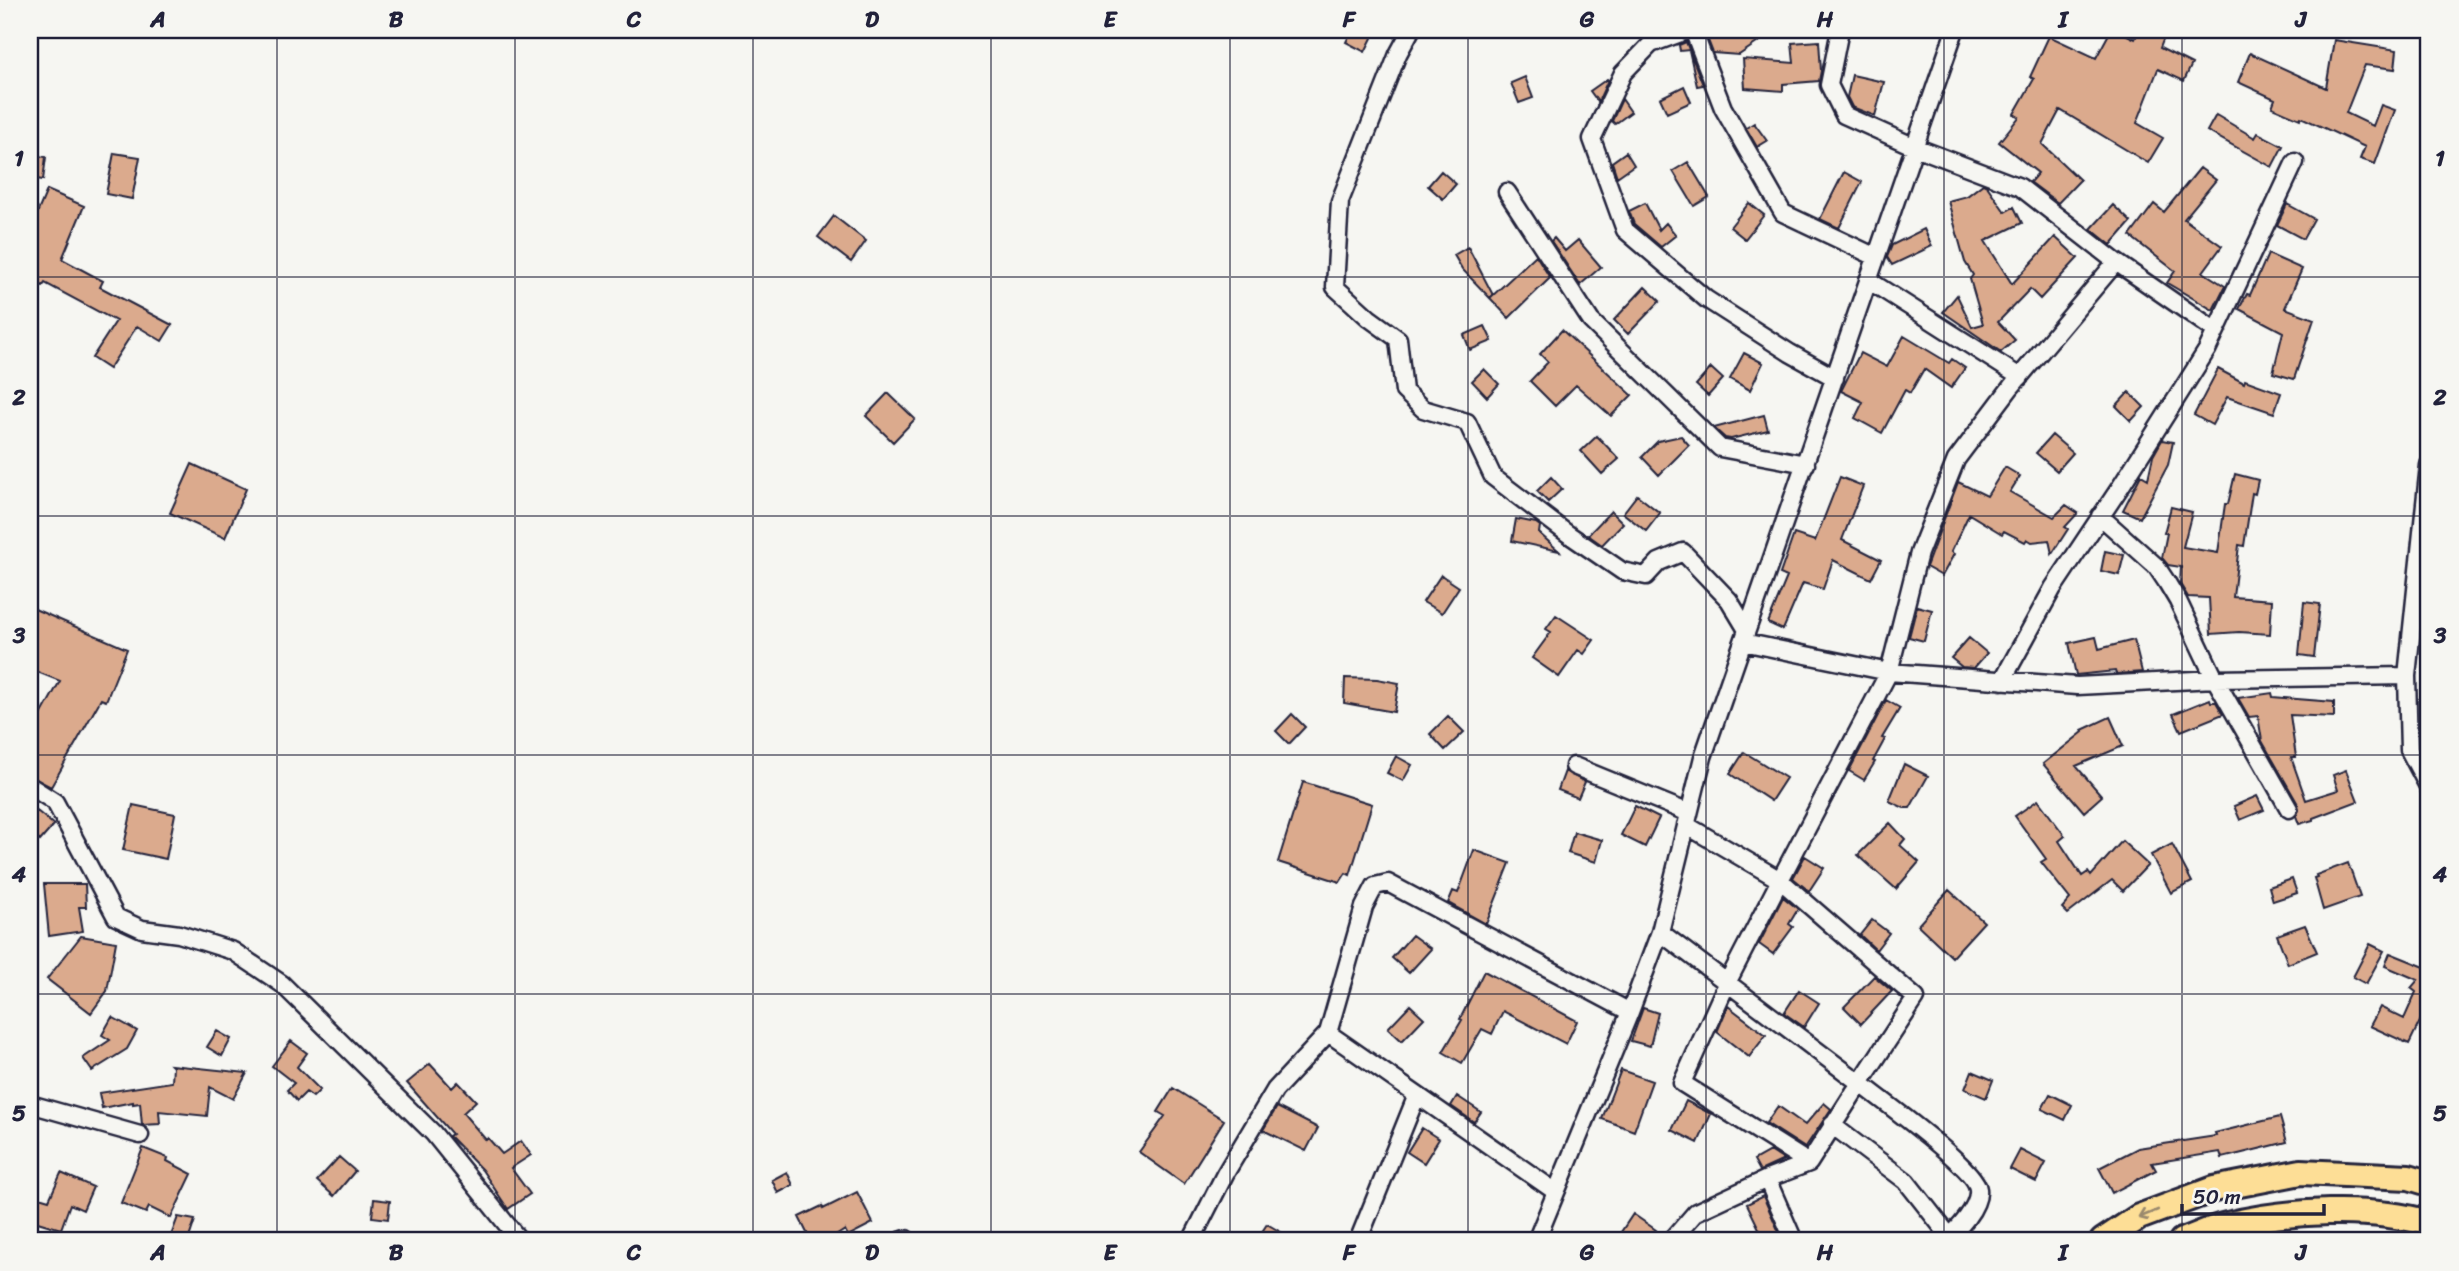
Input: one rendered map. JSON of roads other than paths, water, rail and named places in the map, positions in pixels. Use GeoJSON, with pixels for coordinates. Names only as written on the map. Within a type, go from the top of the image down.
{"type":"FeatureCollection","features":[{"type":"Feature","properties":{"kind":"main road"},"geometry":{"type":"LineString","coordinates":[[2103,1241],[2139,1217],[2214,1189],[2301,1172],[2409,1177],[2429,1183]]}},
{"type":"Feature","properties":{"kind":"main road"},"geometry":{"type":"LineString","coordinates":[[2182,1241],[2226,1225],[2311,1212],[2405,1216],[2429,1223]]}},
{"type":"Feature","properties":{"kind":"street"},"geometry":{"type":"LineString","coordinates":[[1411,30],[1398,54],[1340,201],[1335,287],[1369,318],[1398,339],[1404,391],[1423,409],[1467,422],[1493,477],[1567,534],[1622,571],[1646,576],[1658,562],[1684,552],[1729,600],[1745,636]]}},
{"type":"Feature","properties":{"kind":"street"},"geometry":{"type":"LineString","coordinates":[[1835,378],[1790,353],[1706,299],[1625,230],[1592,139],[1623,73],[1651,44],[1691,30],[1723,108],[1783,213],[1876,257]]}},
{"type":"Feature","properties":{"kind":"street"},"geometry":{"type":"LineString","coordinates":[[1840,30],[1829,85],[1844,115],[1915,147],[2020,187],[2116,262],[2216,331]]}},
{"type":"Feature","properties":{"kind":"street"},"geometry":{"type":"LineString","coordinates":[[1536,1241],[1660,932],[1703,757],[1955,30]]}},
{"type":"Feature","properties":{"kind":"street"},"geometry":{"type":"LineString","coordinates":[[2002,681],[2053,588],[2207,350],[2295,162]]}},
{"type":"Feature","properties":{"kind":"street"},"geometry":{"type":"LineString","coordinates":[[1507,192],[1591,321],[1720,449],[1806,464]]}},
{"type":"Feature","properties":{"kind":"street"},"geometry":{"type":"LineString","coordinates":[[1809,1163],[1682,1083],[1727,983],[1889,672],[1919,553],[1956,460],[2020,377],[2116,262]]}},
{"type":"Feature","properties":{"kind":"street"},"geometry":{"type":"LineString","coordinates":[[1868,280],[2020,377]]}},
{"type":"Feature","properties":{"kind":"street"},"geometry":{"type":"LineString","coordinates":[[2429,466],[2407,676],[2409,750],[2429,788]]}},
{"type":"Feature","properties":{"kind":"street"},"geometry":{"type":"LineString","coordinates":[[2100,516],[2156,566],[2178,601],[2214,679],[2288,809]]}},
{"type":"Feature","properties":{"kind":"street"},"geometry":{"type":"LineString","coordinates":[[1745,636],[1889,672],[2002,681],[2077,685],[2214,679],[2407,676]]}},
{"type":"Feature","properties":{"kind":"street"},"geometry":{"type":"LineString","coordinates":[[1574,766],[1688,819],[1780,880],[1916,998],[1809,1163],[1696,1212],[1671,1241]]}},
{"type":"Feature","properties":{"kind":"street"},"geometry":{"type":"LineString","coordinates":[[30,786],[55,802],[116,917],[142,929],[178,934],[233,951],[282,984],[433,1133],[520,1241]]}},
{"type":"Feature","properties":{"kind":"street"},"geometry":{"type":"LineString","coordinates":[[1191,1241],[1225,1174],[1275,1090],[1328,1033],[1364,907],[1375,886],[1388,883],[1630,1012]]}},
{"type":"Feature","properties":{"kind":"street"},"geometry":{"type":"LineString","coordinates":[[1660,932],[1860,1083],[1975,1178],[1978,1200],[1947,1239],[1906,1181],[1832,1125]]}},
{"type":"Feature","properties":{"kind":"street"},"geometry":{"type":"LineString","coordinates":[[1328,1033],[1556,1192]]}},
{"type":"Feature","properties":{"kind":"street"},"geometry":{"type":"LineString","coordinates":[[1358,1241],[1417,1096]]}},
{"type":"Feature","properties":{"kind":"street"},"geometry":{"type":"LineString","coordinates":[[30,1104],[140,1135]]}},
{"type":"Feature","properties":{"kind":"street"},"geometry":{"type":"LineString","coordinates":[[1767,1179],[1794,1241]]}},
{"type":"Feature","properties":{"kind":"street"},"geometry":{"type":"LineString","coordinates":[[30,1238],[41,1241]]}},
{"type":"Feature","properties":{"kind":"street"},"geometry":{"type":"LineString","coordinates":[[900,1241],[906,1238],[907,1241]]}}]}
